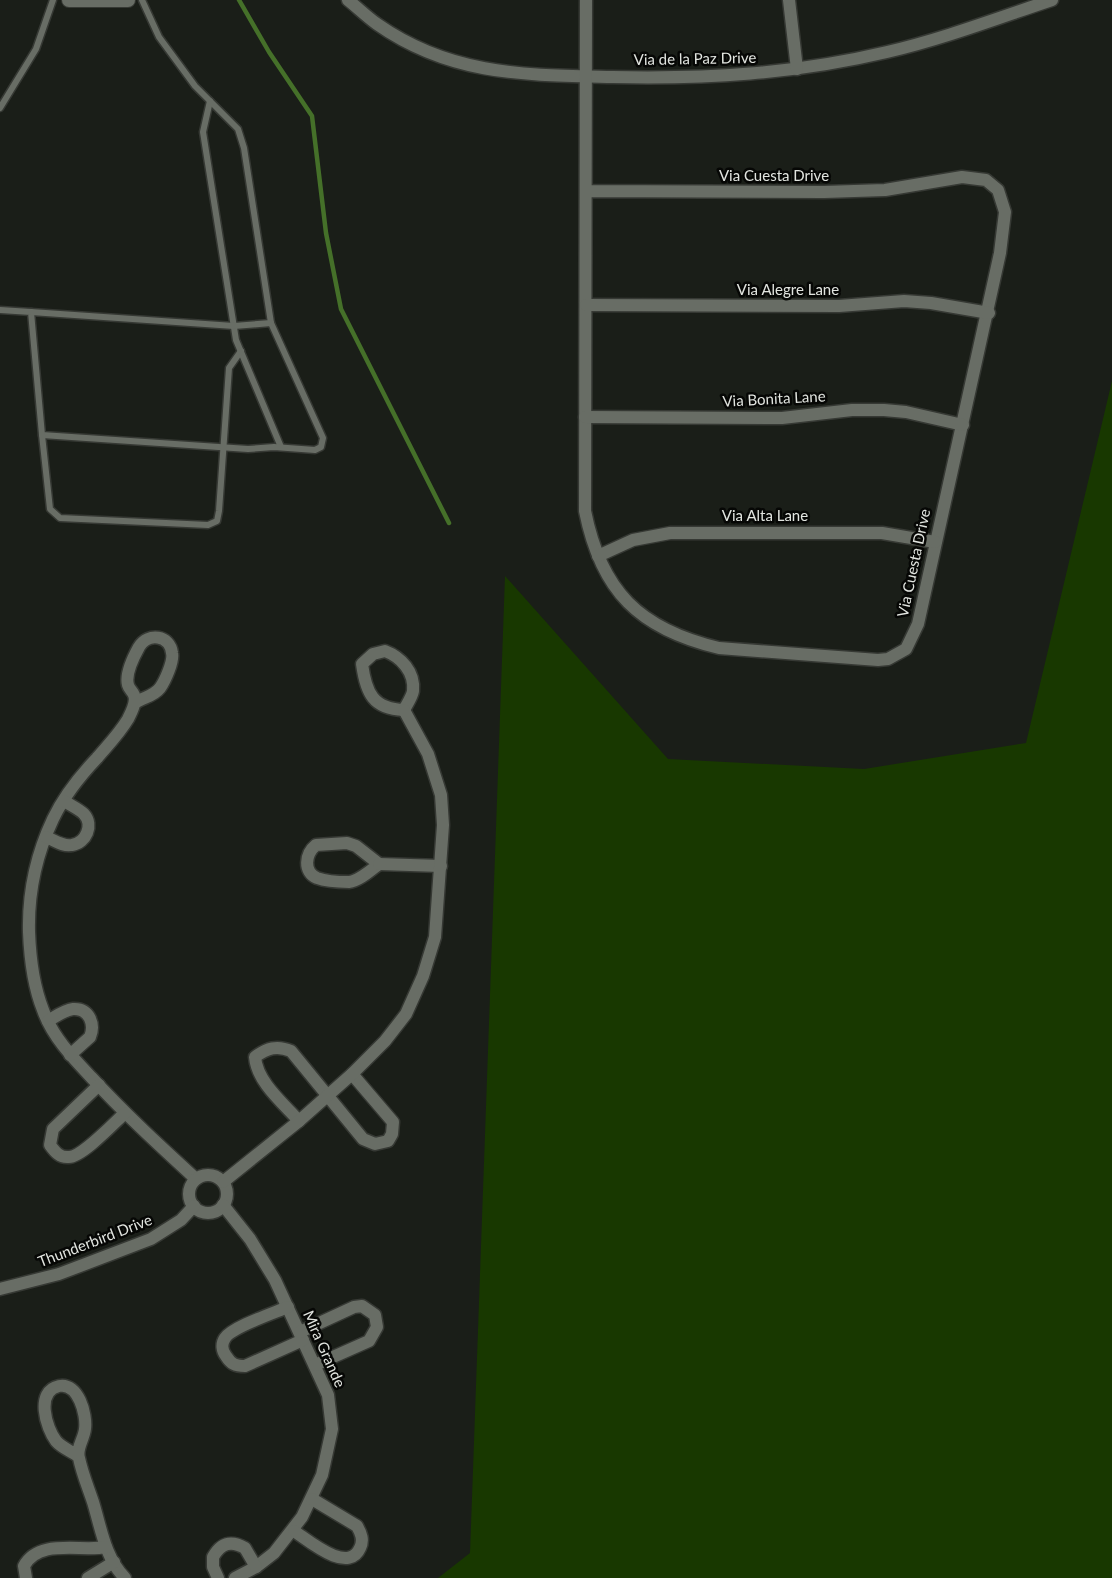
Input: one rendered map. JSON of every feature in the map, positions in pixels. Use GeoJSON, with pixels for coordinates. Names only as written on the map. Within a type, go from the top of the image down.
{"type":"FeatureCollection","features":[{"type":"Feature","properties":{"kind":"street"},"geometry":{"type":"LineString","coordinates":[[69,0],[128,0]]}},
{"type":"Feature","properties":{"kind":"street","name":"Via Cuesta Drive"},"geometry":{"type":"LineString","coordinates":[[586,0],[585,511],[598,556],[607,576],[635,609],[670,632],[693,642],[719,648],[878,660],[898,655],[914,637],[989,313],[1005,212],[998,190],[986,180],[962,177],[885,190],[824,192],[586,191]]}},
{"type":"Feature","properties":{"kind":"street"},"geometry":{"type":"LineString","coordinates":[[789,0],[797,69]]}},
{"type":"Feature","properties":{"kind":"street","name":"Via de la Paz Drive"},"geometry":{"type":"LineString","coordinates":[[351,1],[377,24],[398,37],[450,61],[499,72],[587,76],[722,76],[797,69],[887,52],[1052,0]]}},
{"type":"Feature","properties":{"kind":"street","name":"Via Alegre Lane"},"geometry":{"type":"LineString","coordinates":[[586,305],[830,306],[904,301],[931,302],[989,313]]}},
{"type":"Feature","properties":{"kind":"street","name":"Via Bonita Lane"},"geometry":{"type":"LineString","coordinates":[[585,417],[782,418],[852,410],[884,410],[906,412],[963,425]]}},
{"type":"Feature","properties":{"kind":"street","name":"Via Alta Lane"},"geometry":{"type":"LineString","coordinates":[[598,556],[633,540],[670,533],[882,533],[935,542]]}},
{"type":"Feature","properties":{"kind":"street"},"geometry":{"type":"LineString","coordinates":[[135,703],[153,695],[161,687],[173,654],[171,646],[162,638],[152,637],[145,640],[140,646],[127,675],[128,686],[135,696],[135,703],[115,740],[79,779],[64,801],[46,837],[33,874],[29,917],[32,970],[40,1003],[48,1021],[70,1055],[125,1113],[196,1179]]}},
{"type":"Feature","properties":{"kind":"street"},"geometry":{"type":"LineString","coordinates":[[384,651],[397,655],[411,672],[413,691],[404,710],[389,709],[374,700],[364,679],[362,664],[373,654],[384,651]]}},
{"type":"Feature","properties":{"kind":"street"},"geometry":{"type":"LineString","coordinates":[[223,1182],[299,1122],[352,1074],[385,1040],[406,1014],[422,976],[435,937],[443,825],[441,795],[428,754],[404,710]]}},
{"type":"Feature","properties":{"kind":"street"},"geometry":{"type":"LineString","coordinates":[[46,837],[63,845],[71,846],[78,844],[88,832],[87,820],[84,814],[64,801]]}},
{"type":"Feature","properties":{"kind":"street"},"geometry":{"type":"LineString","coordinates":[[379,864],[356,846],[347,843],[316,846],[308,853],[307,860],[310,872],[316,877],[348,882],[379,864],[441,866]]}},
{"type":"Feature","properties":{"kind":"street"},"geometry":{"type":"LineString","coordinates":[[48,1021],[72,1009],[79,1009],[88,1015],[92,1022],[90,1037],[70,1055]]}},
{"type":"Feature","properties":{"kind":"street"},"geometry":{"type":"LineString","coordinates":[[299,1122],[261,1077],[256,1068],[255,1057],[264,1050],[281,1047],[291,1051],[363,1140],[375,1144],[388,1141],[392,1134],[393,1122],[352,1074]]}},
{"type":"Feature","properties":{"kind":"street"},"geometry":{"type":"LineString","coordinates":[[99,1085],[53,1129],[50,1145],[55,1152],[61,1156],[76,1156],[125,1113]]}},
{"type":"Feature","properties":{"kind":"street"},"geometry":{"type":"LineString","coordinates":[[205,1175],[212,1175],[223,1182],[227,1194],[223,1205],[218,1210],[205,1212],[194,1206],[189,1194],[190,1187],[196,1179],[205,1175]]}},
{"type":"Feature","properties":{"kind":"street","name":"Mira Grande"},"geometry":{"type":"LineString","coordinates":[[223,1205],[264,1259],[288,1307],[328,1395],[332,1429],[322,1475],[312,1499],[294,1531],[274,1553],[256,1567],[235,1578]]}},
{"type":"Feature","properties":{"kind":"street","name":"Thunderbird Drive"},"geometry":{"type":"LineString","coordinates":[[0,1289],[59,1274],[151,1239],[181,1220],[194,1206]]}},
{"type":"Feature","properties":{"kind":"street"},"geometry":{"type":"LineString","coordinates":[[288,1307],[230,1333],[222,1346],[224,1353],[230,1363],[244,1366],[354,1307],[369,1309],[375,1315],[377,1327],[369,1341],[315,1365]]}},
{"type":"Feature","properties":{"kind":"street"},"geometry":{"type":"LineString","coordinates":[[78,1456],[56,1441],[44,1408],[46,1396],[50,1390],[62,1386],[68,1387],[77,1394],[86,1418],[86,1430],[78,1456],[106,1547],[126,1578]]}},
{"type":"Feature","properties":{"kind":"street"},"geometry":{"type":"LineString","coordinates":[[294,1531],[340,1559],[355,1555],[360,1549],[361,1533],[357,1526],[312,1499]]}},
{"type":"Feature","properties":{"kind":"street"},"geometry":{"type":"LineString","coordinates":[[218,1578],[213,1557],[223,1545],[231,1543],[245,1548],[256,1567]]}},
{"type":"Feature","properties":{"kind":"street"},"geometry":{"type":"LineString","coordinates":[[26,1578],[24,1566],[31,1556],[38,1553],[62,1548],[106,1547]]}},
{"type":"Feature","properties":{"kind":"street"},"geometry":{"type":"LineString","coordinates":[[88,1578],[114,1562]]}},
{"type":"Feature","properties":{"kind":"lane"},"geometry":{"type":"LineString","coordinates":[[0,108],[36,48],[53,0]]}},
{"type":"Feature","properties":{"kind":"lane"},"geometry":{"type":"LineString","coordinates":[[42,435],[223,447],[280,447],[315,450],[322,447],[323,438],[271,323],[244,148],[238,129],[195,86],[159,37],[142,0]]}},
{"type":"Feature","properties":{"kind":"lane"},"geometry":{"type":"LineString","coordinates":[[210,101],[203,132],[234,326],[241,351],[280,447]]}},
{"type":"Feature","properties":{"kind":"lane"},"geometry":{"type":"LineString","coordinates":[[0,310],[234,326],[271,323]]}},
{"type":"Feature","properties":{"kind":"lane"},"geometry":{"type":"LineString","coordinates":[[31,312],[50,510],[60,518],[208,525],[216,521],[219,511],[229,368],[241,351]]}},
{"type":"Feature","properties":{"kind":"green space"},"geometry":{"type":"Polygon","coordinates":[[[1112,381],[1112,1578],[438,1578],[470,1553],[505,576],[668,759],[864,769],[1026,743],[1112,381]]]}},
{"type":"Feature","properties":{"kind":"waterway"},"geometry":{"type":"LineString","coordinates":[[239,0],[269,52],[312,116],[326,233],[341,309],[449,523]]}}]}
